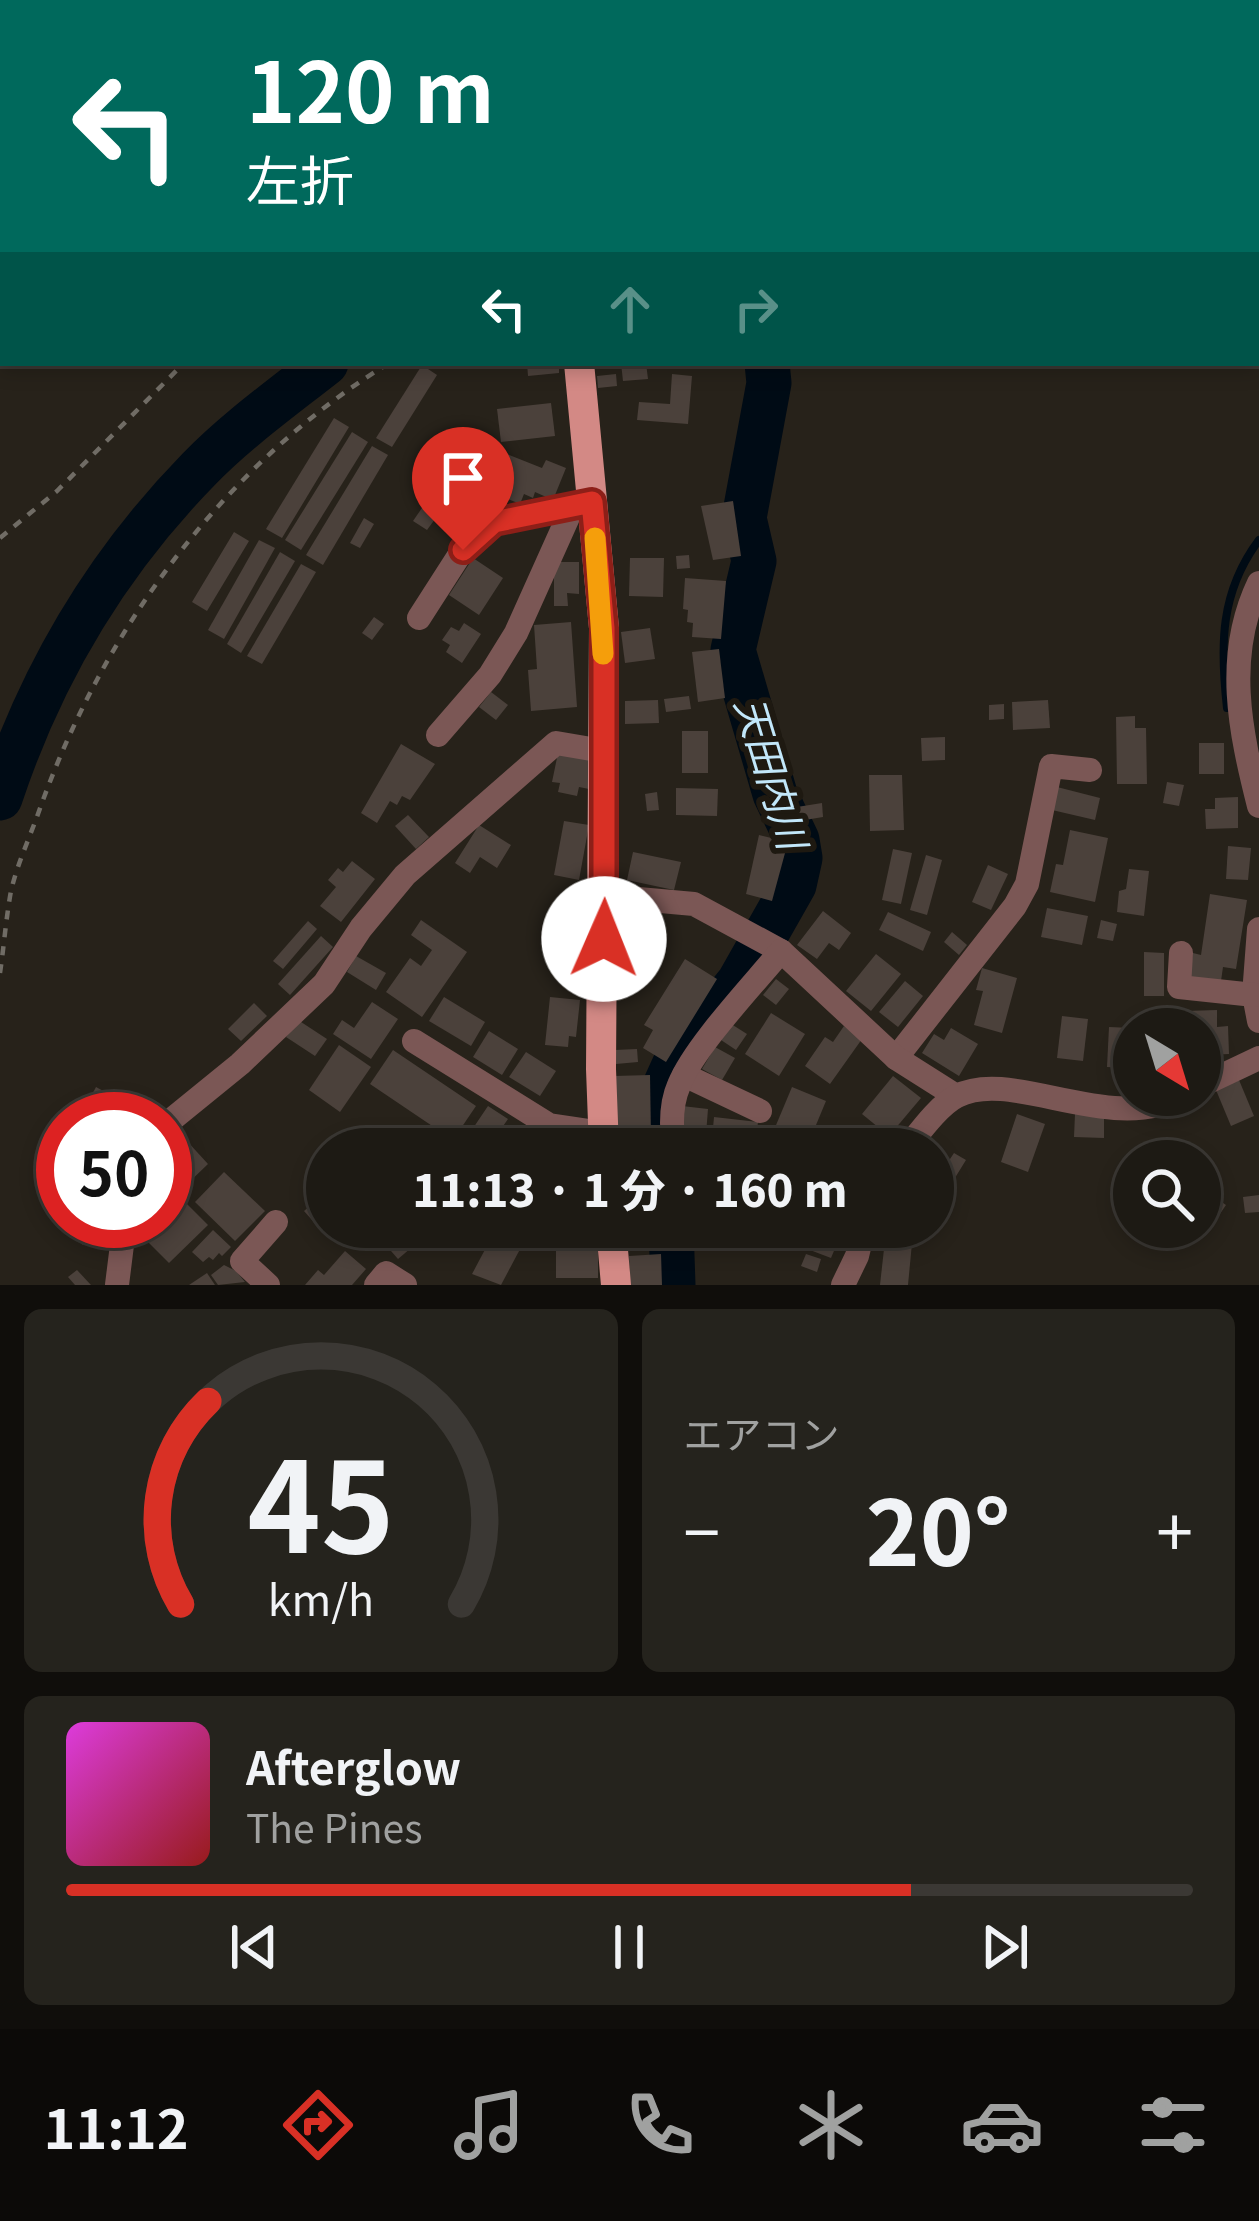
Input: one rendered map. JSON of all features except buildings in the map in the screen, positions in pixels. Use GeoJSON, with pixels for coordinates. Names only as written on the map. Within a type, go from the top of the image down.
{"type":"FeatureCollection","features":[{"type":"Feature","properties":{"kind":"main road"},"geometry":{"type":"LineString","coordinates":[[579,366],[582,504],[604,628],[604,1128]]}},
{"type":"Feature","properties":{"kind":"main road"},"geometry":{"type":"LineString","coordinates":[[613,1248],[616,1285]]}},
{"type":"Feature","properties":{"kind":"street"},"geometry":{"type":"LineString","coordinates":[[419,618],[463,550],[494,522],[582,504]]}},
{"type":"Feature","properties":{"kind":"street"},"geometry":{"type":"LineString","coordinates":[[438,735],[490,675],[582,504]]}},
{"type":"Feature","properties":{"kind":"street"},"geometry":{"type":"LineString","coordinates":[[1259,583],[1240,642],[1239,728],[1259,806]]}},
{"type":"Feature","properties":{"kind":"street"},"geometry":{"type":"LineString","coordinates":[[192,1103],[324,984],[404,875],[556,743],[603,751]]}},
{"type":"Feature","properties":{"kind":"street"},"geometry":{"type":"LineString","coordinates":[[896,1058],[1015,906],[1027,884],[1051,766],[1090,770]]}},
{"type":"Feature","properties":{"kind":"street"},"geometry":{"type":"LineString","coordinates":[[604,896],[694,904],[768,943],[896,1058],[956,1096]]}},
{"type":"Feature","properties":{"kind":"street"},"geometry":{"type":"LineString","coordinates":[[1181,953],[1179,988],[1257,1008],[1259,928]]}},
{"type":"Feature","properties":{"kind":"street"},"geometry":{"type":"LineString","coordinates":[[671,1128],[678,1086],[768,943]]}},
{"type":"Feature","properties":{"kind":"street"},"geometry":{"type":"LineString","coordinates":[[414,1041],[559,1128]]}},
{"type":"Feature","properties":{"kind":"street"},"geometry":{"type":"LineString","coordinates":[[1221,1076],[1259,1058]]}},
{"type":"Feature","properties":{"kind":"street"},"geometry":{"type":"LineString","coordinates":[[684,1075],[760,1111]]}},
{"type":"Feature","properties":{"kind":"street"},"geometry":{"type":"LineString","coordinates":[[926,1128],[956,1096],[993,1086],[1113,1108]]}},
{"type":"Feature","properties":{"kind":"street"},"geometry":{"type":"LineString","coordinates":[[268,1285],[242,1261],[276,1222]]}},
{"type":"Feature","properties":{"kind":"street"},"geometry":{"type":"LineString","coordinates":[[117,1285],[122,1248]]}},
{"type":"Feature","properties":{"kind":"street"},"geometry":{"type":"LineString","coordinates":[[843,1285],[856,1248]]}},
{"type":"Feature","properties":{"kind":"street"},"geometry":{"type":"LineString","coordinates":[[376,1285],[386,1274],[405,1285]]}},
{"type":"Feature","properties":{"kind":"path"},"geometry":{"type":"LineString","coordinates":[[0,538],[57,490],[181,366]]}},
{"type":"Feature","properties":{"kind":"path"},"geometry":{"type":"LineString","coordinates":[[0,973],[12,890],[64,742],[100,672],[186,543],[230,490],[340,394],[384,366]]}},
{"type":"Feature","properties":{"kind":"waterway","name":"天田内川"},"geometry":{"type":"LineString","coordinates":[[0,798],[57,664],[135,543],[214,455],[322,366]]}},
{"type":"Feature","properties":{"kind":"waterway","name":"天田内川"},"geometry":{"type":"LineString","coordinates":[[656,1128],[663,1090],[677,1059],[739,982],[794,885],[800,858],[797,840],[775,794],[733,650],[754,561],[744,518],[769,383],[767,366]]}},
{"type":"Feature","properties":{"kind":"waterway"},"geometry":{"type":"LineString","coordinates":[[1227,708],[1226,620],[1237,579],[1259,540]]}},
{"type":"Feature","properties":{"kind":"waterway","name":"天田内川"},"geometry":{"type":"LineString","coordinates":[[672,1248],[673,1285]]}},
{"type":"Feature","properties":{"kind":"slow traffic"},"geometry":{"type":"LineString","coordinates":[[595,538],[603,654]]}},
{"type":"Feature","properties":{"kind":"route"},"geometry":{"type":"LineString","coordinates":[[463,550],[494,522],[592,502],[604,628],[604,939]]}}]}
